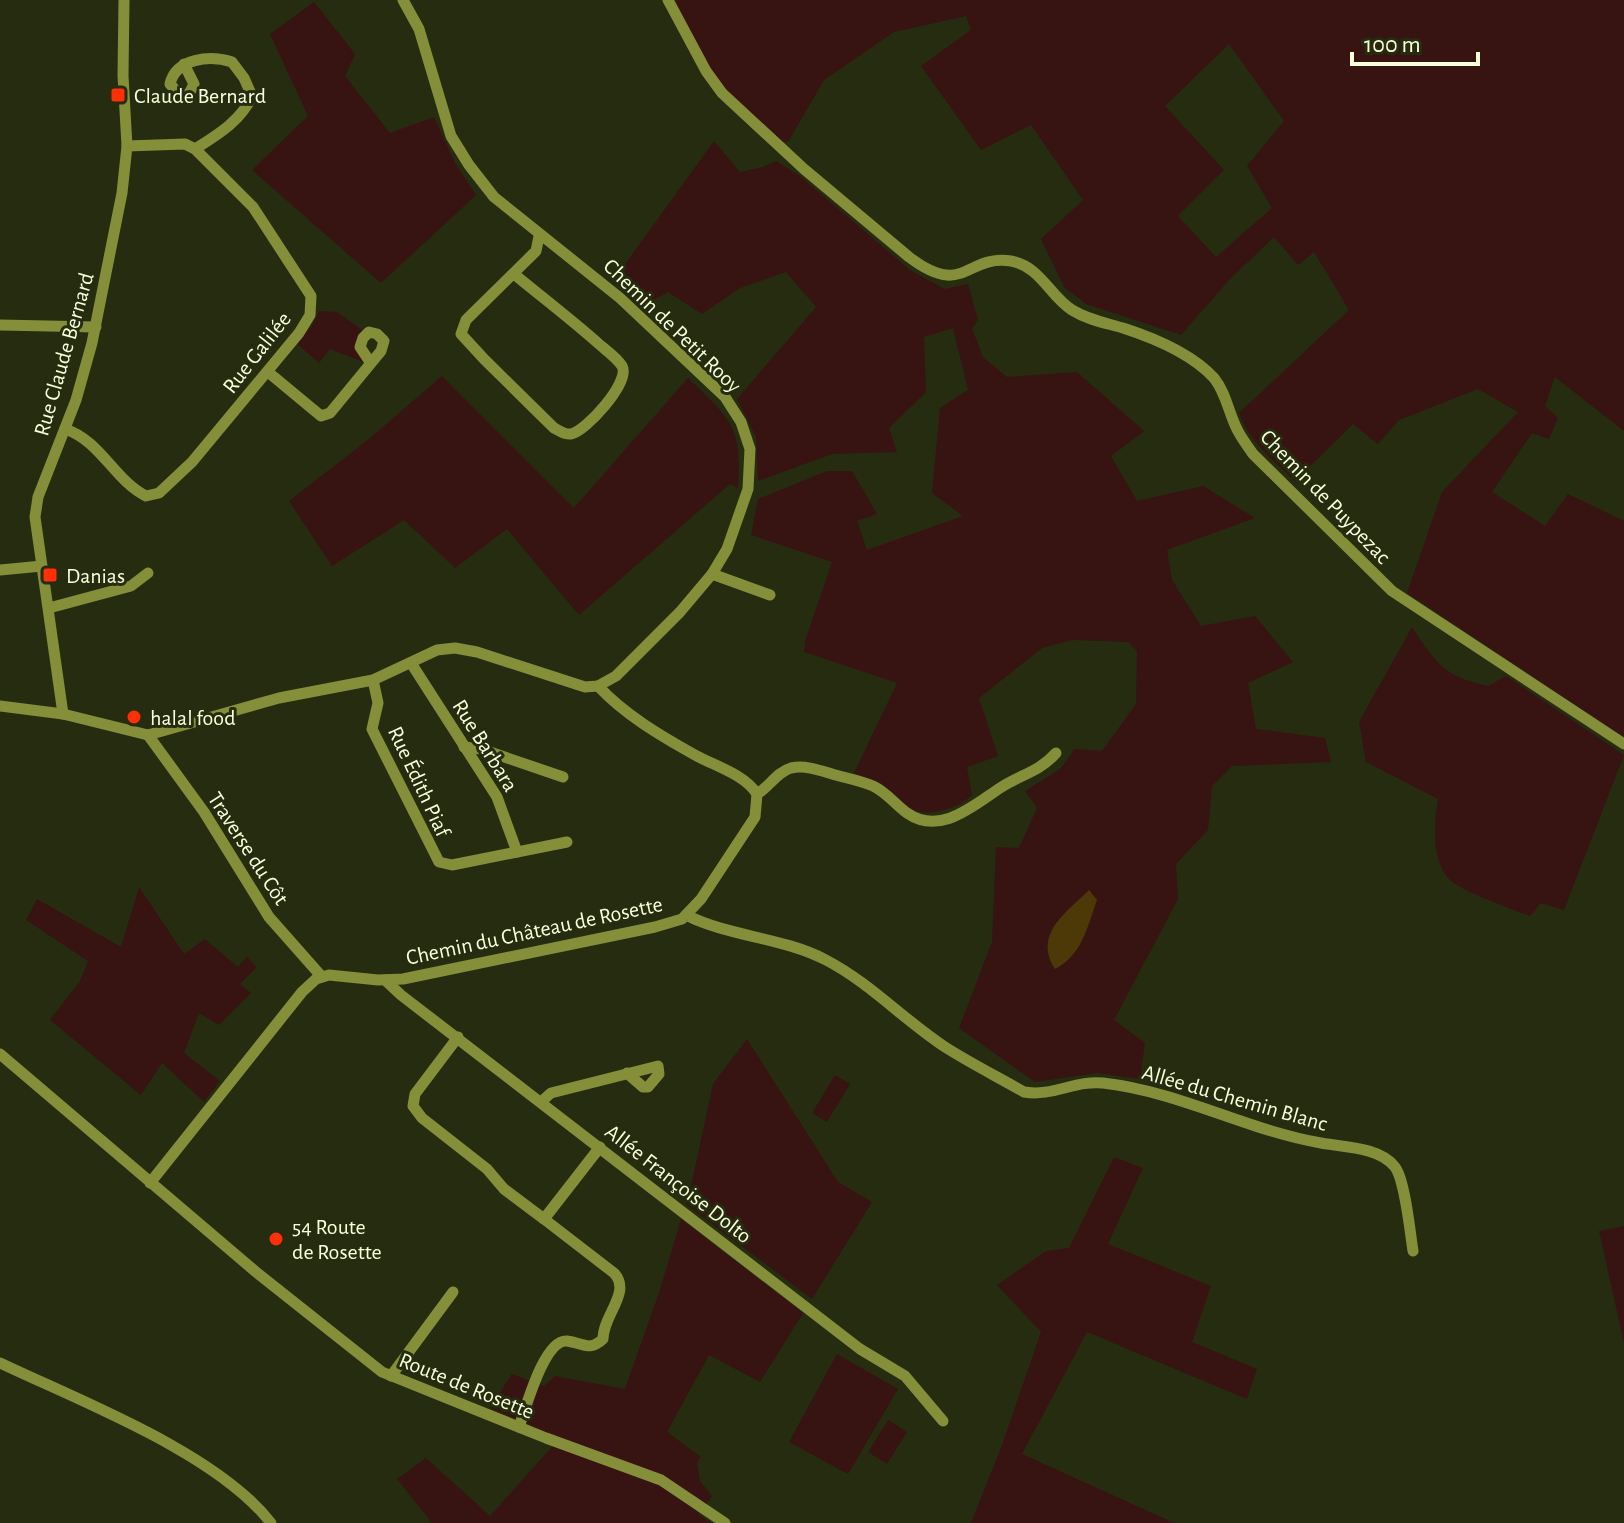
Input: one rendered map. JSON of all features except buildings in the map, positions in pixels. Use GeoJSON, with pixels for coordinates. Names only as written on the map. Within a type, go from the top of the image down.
{"type":"FeatureCollection","features":[{"type":"Feature","properties":{"kind":"street","name":"Rue Claude Bernard"},"geometry":{"type":"LineString","coordinates":[[63,714],[35,517],[38,497],[65,429],[96,327],[120,204],[127,146],[123,76],[124,0]]}},
{"type":"Feature","properties":{"kind":"street","name":"Chemin de Petit Rooy"},"geometry":{"type":"LineString","coordinates":[[403,0],[419,29],[451,136],[469,165],[494,197],[620,298],[725,397],[741,422],[750,449],[748,489],[727,549],[712,574],[680,612],[616,676],[598,686]]}},
{"type":"Feature","properties":{"kind":"street","name":"Chemin de Puypezac"},"geometry":{"type":"LineString","coordinates":[[668,0],[706,71],[722,93],[804,169],[909,257],[924,268],[944,276],[1001,262],[1027,266],[1068,308],[1085,318],[1147,337],[1197,365],[1216,380],[1239,434],[1253,454],[1392,591],[1624,744]]}},
{"type":"Feature","properties":{"kind":"street"},"geometry":{"type":"LineString","coordinates":[[127,146],[170,143],[185,144],[195,149],[228,127],[246,109],[252,96],[232,62],[210,58],[184,64]]}},
{"type":"Feature","properties":{"kind":"street","name":"Rue Galilée"},"geometry":{"type":"LineString","coordinates":[[65,429],[89,441],[133,490],[146,496],[159,493],[268,372],[310,315],[311,296],[253,207],[195,149]]}},
{"type":"Feature","properties":{"kind":"street"},"geometry":{"type":"LineString","coordinates":[[514,274],[623,367],[625,375],[620,388],[581,430],[572,434],[564,434],[554,428],[461,334],[466,320],[536,251],[539,236]]}},
{"type":"Feature","properties":{"kind":"street"},"geometry":{"type":"LineString","coordinates":[[0,325],[96,327]]}},
{"type":"Feature","properties":{"kind":"street"},"geometry":{"type":"LineString","coordinates":[[268,372],[321,416],[330,413],[370,362]]}},
{"type":"Feature","properties":{"kind":"street"},"geometry":{"type":"LineString","coordinates":[[0,570],[42,566]]}},
{"type":"Feature","properties":{"kind":"street"},"geometry":{"type":"LineString","coordinates":[[49,608],[131,586],[148,573]]}},
{"type":"Feature","properties":{"kind":"street"},"geometry":{"type":"LineString","coordinates":[[712,574],[770,595]]}},
{"type":"Feature","properties":{"kind":"street"},"geometry":{"type":"LineString","coordinates":[[0,706],[63,714],[148,735],[226,711],[373,680],[437,650],[455,648],[477,652],[585,687],[598,686],[633,716],[746,781],[757,794],[781,772],[806,767],[875,787],[913,817],[942,821],[956,816],[1008,782],[1043,767],[1056,753]]}},
{"type":"Feature","properties":{"kind":"street","name":"Rue Barbara"},"geometry":{"type":"LineString","coordinates":[[411,663],[497,797],[517,852]]}},
{"type":"Feature","properties":{"kind":"street","name":"Rue Édith Piaf"},"geometry":{"type":"LineString","coordinates":[[373,680],[378,703],[372,729],[439,862],[452,865],[567,842]]}},
{"type":"Feature","properties":{"kind":"street","name":"Traverse du Côt"},"geometry":{"type":"LineString","coordinates":[[148,735],[204,812],[269,917],[322,977]]}},
{"type":"Feature","properties":{"kind":"street"},"geometry":{"type":"LineString","coordinates":[[464,747],[481,749],[563,777]]}},
{"type":"Feature","properties":{"kind":"street","name":"Chemin du Château de Rosette"},"geometry":{"type":"LineString","coordinates":[[322,977],[385,980],[475,965],[655,927],[686,915],[701,899],[755,817],[757,794]]}},
{"type":"Feature","properties":{"kind":"street","name":"Allée du Chemin Blanc"},"geometry":{"type":"LineString","coordinates":[[686,915],[699,922],[772,939],[825,960],[851,974],[944,1047],[1024,1092],[1051,1092],[1098,1082],[1122,1086],[1182,1100],[1287,1136],[1381,1157],[1398,1170],[1413,1251]]}},
{"type":"Feature","properties":{"kind":"street"},"geometry":{"type":"LineString","coordinates":[[150,1183],[302,992],[322,977]]}},
{"type":"Feature","properties":{"kind":"street","name":"Allée Françoise Dolto"},"geometry":{"type":"LineString","coordinates":[[385,980],[860,1349],[905,1376],[943,1421]]}},
{"type":"Feature","properties":{"kind":"street"},"geometry":{"type":"LineString","coordinates":[[458,1037],[415,1094],[415,1111],[487,1169],[504,1189],[614,1273],[622,1289],[603,1330],[603,1339],[596,1346],[589,1348],[566,1341],[556,1344],[547,1354],[519,1427]]}},
{"type":"Feature","properties":{"kind":"street","name":"Route de Rosette"},"geometry":{"type":"LineString","coordinates":[[0,1054],[256,1272],[382,1372],[661,1480],[725,1523]]}},
{"type":"Feature","properties":{"kind":"street"},"geometry":{"type":"LineString","coordinates":[[542,1101],[551,1093],[627,1073]]}},
{"type":"Feature","properties":{"kind":"street"},"geometry":{"type":"LineString","coordinates":[[544,1219],[600,1147]]}},
{"type":"Feature","properties":{"kind":"street"},"geometry":{"type":"LineString","coordinates":[[391,1376],[453,1292]]}},
{"type":"Feature","properties":{"kind":"street"},"geometry":{"type":"LineString","coordinates":[[0,1363],[150,1434],[203,1465],[257,1504],[271,1523]]}},
{"type":"Feature","properties":{"kind":"shaded area"},"geometry":{"type":"Polygon","coordinates":[[[674,0],[1624,0],[1624,431],[1555,377],[1545,406],[1558,418],[1549,439],[1532,433],[1492,492],[1545,526],[1568,494],[1624,521],[1624,737],[1407,593],[1442,492],[1518,412],[1478,389],[1399,420],[1378,444],[1353,424],[1295,481],[1249,433],[1239,413],[1349,310],[1314,252],[1298,265],[1274,237],[1230,279],[1181,335],[1086,304],[1064,287],[1041,239],[1083,200],[1031,125],[981,150],[921,66],[971,30],[966,16],[894,32],[824,80],[788,142],[782,141],[732,97],[710,69],[674,0]],[[1229,44],[1165,106],[1224,170],[1178,216],[1216,257],[1272,208],[1247,166],[1284,121],[1229,44]]]}},
{"type":"Feature","properties":{"kind":"shaded area"},"geometry":{"type":"Polygon","coordinates":[[[314,2],[355,54],[345,76],[390,133],[434,117],[455,163],[476,195],[381,283],[252,170],[308,116],[270,34],[314,2]]]}},
{"type":"Feature","properties":{"kind":"shaded area"},"geometry":{"type":"Polygon","coordinates":[[[714,141],[740,172],[776,161],[800,176],[910,270],[945,289],[968,284],[978,320],[972,329],[983,357],[1007,377],[1077,372],[1144,431],[1111,456],[1137,501],[1203,486],[1255,518],[1167,550],[1172,580],[1201,626],[1255,616],[1293,662],[1248,683],[1256,729],[1325,738],[1331,762],[1232,766],[1212,786],[1208,830],[1176,864],[1178,899],[1114,1020],[1145,1043],[1140,1079],[1097,1073],[1035,1082],[959,1028],[992,942],[996,847],[1019,848],[1037,808],[1025,791],[1060,769],[1075,749],[1102,751],[1136,704],[1137,651],[1128,642],[1072,640],[1042,648],[979,698],[998,756],[967,767],[972,795],[955,806],[931,813],[914,810],[878,782],[854,773],[897,683],[804,652],[832,562],[751,535],[758,499],[827,471],[852,471],[877,514],[857,521],[867,550],[963,516],[932,493],[940,408],[968,390],[953,328],[924,337],[926,392],[889,428],[897,452],[832,454],[758,481],[756,437],[737,399],[816,307],[786,272],[740,288],[702,314],[668,292],[645,304],[618,274],[714,141]]]}},
{"type":"Feature","properties":{"kind":"shaded area"},"geometry":{"type":"Polygon","coordinates":[[[319,311],[337,312],[365,332],[361,343],[363,362],[330,349],[319,363],[297,344],[319,311]]]}},
{"type":"Feature","properties":{"kind":"shaded area"},"geometry":{"type":"Polygon","coordinates":[[[442,376],[574,508],[688,378],[731,425],[738,450],[738,488],[730,484],[579,615],[507,529],[455,568],[404,520],[332,566],[289,501],[369,439],[442,376]]]}},
{"type":"Feature","properties":{"kind":"shaded area"},"geometry":{"type":"Polygon","coordinates":[[[1412,627],[1435,659],[1451,672],[1488,686],[1506,676],[1624,755],[1564,910],[1541,903],[1530,916],[1455,884],[1439,862],[1435,829],[1438,799],[1366,762],[1359,722],[1412,627]]]}},
{"type":"Feature","properties":{"kind":"shaded area"},"geometry":{"type":"Polygon","coordinates":[[[139,887],[184,954],[205,939],[238,967],[247,957],[257,967],[240,984],[251,993],[219,1025],[199,1013],[184,1053],[220,1081],[204,1102],[162,1063],[141,1095],[50,1020],[80,981],[88,961],[26,920],[37,899],[121,947],[139,887]]]}},
{"type":"Feature","properties":{"kind":"shaded area"},"geometry":{"type":"Polygon","coordinates":[[[1089,890],[1097,900],[1086,930],[1072,956],[1055,969],[1049,956],[1050,935],[1062,916],[1089,890]]]}},
{"type":"Feature","properties":{"kind":"shaded area"},"geometry":{"type":"Polygon","coordinates":[[[747,1039],[838,1182],[872,1202],[812,1299],[687,1205],[713,1084],[747,1039]]]}},
{"type":"Feature","properties":{"kind":"shaded area"},"geometry":{"type":"Polygon","coordinates":[[[835,1075],[850,1084],[827,1122],[812,1113],[835,1075]]]}},
{"type":"Feature","properties":{"kind":"shaded area"},"geometry":{"type":"Polygon","coordinates":[[[1114,1157],[1143,1168],[1108,1244],[1211,1286],[1192,1342],[1257,1369],[1247,1399],[1087,1332],[1022,1454],[1174,1523],[971,1523],[1041,1332],[997,1285],[1046,1251],[1069,1248],[1114,1157]]]}},
{"type":"Feature","properties":{"kind":"shaded area"},"geometry":{"type":"Polygon","coordinates":[[[681,1219],[803,1313],[760,1382],[709,1355],[667,1432],[701,1457],[697,1462],[700,1481],[712,1496],[698,1514],[711,1523],[432,1523],[397,1479],[426,1458],[490,1516],[560,1438],[490,1408],[512,1374],[544,1386],[555,1376],[625,1389],[681,1219]]]}},
{"type":"Feature","properties":{"kind":"shaded area"},"geometry":{"type":"Polygon","coordinates":[[[1624,1226],[1624,1343],[1599,1231],[1624,1226]]]}},
{"type":"Feature","properties":{"kind":"shaded area"},"geometry":{"type":"Polygon","coordinates":[[[837,1354],[898,1389],[848,1474],[789,1442],[837,1354]]]}},
{"type":"Feature","properties":{"kind":"shaded area"},"geometry":{"type":"Polygon","coordinates":[[[888,1420],[907,1432],[887,1464],[868,1452],[888,1420]]]}},
{"type":"Feature","properties":{"kind":"place","name":"Claude Bernard"},"geometry":{"type":"Point","coordinates":[118,95]}},
{"type":"Feature","properties":{"kind":"place","name":"Danias"},"geometry":{"type":"Point","coordinates":[50,575]}},
{"type":"Feature","properties":{"kind":"place","name":"halal food"},"geometry":{"type":"Point","coordinates":[134,717]}},
{"type":"Feature","properties":{"kind":"place","name":"54 Route de Rosette"},"geometry":{"type":"Point","coordinates":[276,1239]}}]}
